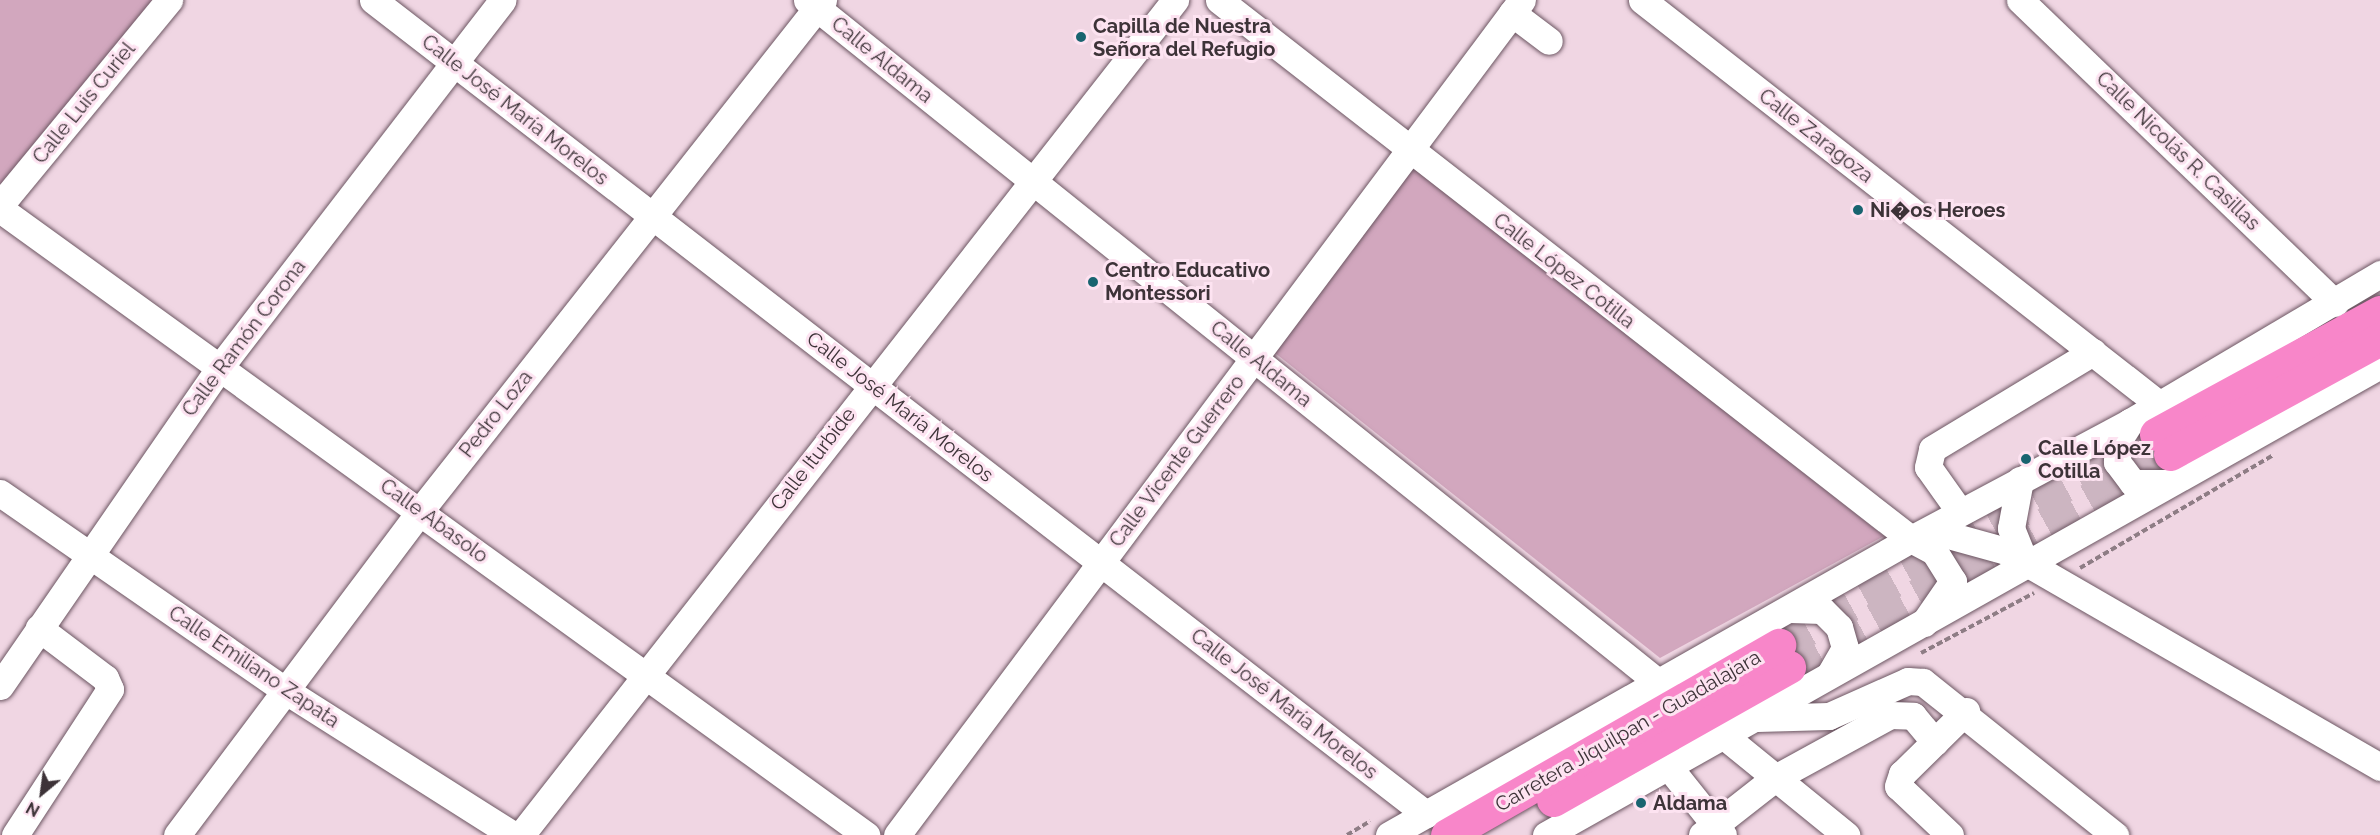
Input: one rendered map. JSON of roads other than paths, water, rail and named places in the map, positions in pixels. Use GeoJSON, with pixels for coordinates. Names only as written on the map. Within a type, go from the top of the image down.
{"type":"FeatureCollection","features":[{"type":"Feature","properties":{"kind":"highway"},"geometry":{"type":"LineString","coordinates":[[2157,440],[2380,312]]}},
{"type":"Feature","properties":{"kind":"highway"},"geometry":{"type":"LineString","coordinates":[[2157,440],[2380,339]]}},
{"type":"Feature","properties":{"kind":"highway","name":"Carretera Jiquilpan - Guadalajara"},"geometry":{"type":"LineString","coordinates":[[1437,824],[1784,656],[1492,835]]}},
{"type":"Feature","properties":{"kind":"street","name":"Calle Luis Curiel"},"geometry":{"type":"LineString","coordinates":[[0,207],[169,0]]}},
{"type":"Feature","properties":{"kind":"street","name":"Calle José María Morelos"},"geometry":{"type":"LineString","coordinates":[[373,0],[1437,824]]}},
{"type":"Feature","properties":{"kind":"street","name":"Calle Ramón Corona"},"geometry":{"type":"LineString","coordinates":[[0,686],[220,367],[503,0]]}},
{"type":"Feature","properties":{"kind":"street","name":"Calle Iturbide"},"geometry":{"type":"LineString","coordinates":[[521,835],[870,384],[1174,0]]}},
{"type":"Feature","properties":{"kind":"street","name":"Calle López Cotilla"},"geometry":{"type":"LineString","coordinates":[[1219,0],[1409,151],[1921,534],[1943,560],[1953,581],[1924,623]]}},
{"type":"Feature","properties":{"kind":"street","name":"Calle Zaragoza"},"geometry":{"type":"LineString","coordinates":[[1642,0],[2093,352],[2157,440]]}},
{"type":"Feature","properties":{"kind":"street","name":"Calle Nicolás R. Casillas"},"geometry":{"type":"LineString","coordinates":[[2020,0],[2335,303]]}},
{"type":"Feature","properties":{"kind":"street","name":"Calle Aldama"},"geometry":{"type":"LineString","coordinates":[[816,2],[1032,180],[1659,683]]}},
{"type":"Feature","properties":{"kind":"street","name":"Pedro Loza"},"geometry":{"type":"LineString","coordinates":[[177,835],[283,689],[816,2]]}},
{"type":"Feature","properties":{"kind":"street","name":"Calle Vicente Guerrero"},"geometry":{"type":"LineString","coordinates":[[897,835],[1517,7]]}},
{"type":"Feature","properties":{"kind":"street"},"geometry":{"type":"LineString","coordinates":[[1517,7],[1549,41]]}},
{"type":"Feature","properties":{"kind":"street","name":"Calle Abasolo"},"geometry":{"type":"LineString","coordinates":[[0,207],[866,835]]}},
{"type":"Feature","properties":{"kind":"street"},"geometry":{"type":"LineString","coordinates":[[1546,835],[1757,718],[2025,563],[2157,440],[2335,303],[2380,274]]}},
{"type":"Feature","properties":{"kind":"street"},"geometry":{"type":"LineString","coordinates":[[1960,512],[1928,467],[1932,449],[2093,352]]}},
{"type":"Feature","properties":{"kind":"street"},"geometry":{"type":"LineString","coordinates":[[1389,835],[1437,824],[1659,683],[2020,480],[2157,440],[2380,365]]}},
{"type":"Feature","properties":{"kind":"street"},"geometry":{"type":"LineString","coordinates":[[2020,480],[2011,528],[2025,563]]}},
{"type":"Feature","properties":{"kind":"street","name":"Calle Emiliano Zapata"},"geometry":{"type":"LineString","coordinates":[[0,493],[283,689],[513,835]]}},
{"type":"Feature","properties":{"kind":"street"},"geometry":{"type":"LineString","coordinates":[[1921,534],[1977,538],[2025,563],[2380,767]]}},
{"type":"Feature","properties":{"kind":"street"},"geometry":{"type":"LineString","coordinates":[[1790,609],[1822,610],[1839,627],[1845,648],[1830,674]]}},
{"type":"Feature","properties":{"kind":"street"},"geometry":{"type":"LineString","coordinates":[[15,835],[110,688],[105,678],[39,628]]}},
{"type":"Feature","properties":{"kind":"street"},"geometry":{"type":"LineString","coordinates":[[1757,718],[1829,716],[1908,681],[1923,682],[1966,711],[2115,835]]}},
{"type":"Feature","properties":{"kind":"street"},"geometry":{"type":"LineString","coordinates":[[1950,835],[1898,786],[1935,742],[1966,711]]}},
{"type":"Feature","properties":{"kind":"street"},"geometry":{"type":"LineString","coordinates":[[1668,766],[1713,832],[1775,778],[1890,715],[1913,716],[1935,742]]}},
{"type":"Feature","properties":{"kind":"street"},"geometry":{"type":"LineString","coordinates":[[1723,735],[1846,835]]}},
{"type":"Feature","properties":{"kind":"tunnel"},"geometry":{"type":"LineString","coordinates":[[1779,645],[2156,434]]}},
{"type":"Feature","properties":{"kind":"tunnel"},"geometry":{"type":"LineString","coordinates":[[1789,667],[2170,454]]}},
{"type":"Feature","properties":{"kind":"place","name":"Capilla de Nuestra Señora del Refugio"},"geometry":{"type":"Point","coordinates":[1081,37]}},
{"type":"Feature","properties":{"kind":"place","name":"Ni�os Heroes"},"geometry":{"type":"Point","coordinates":[1858,210]}},
{"type":"Feature","properties":{"kind":"place","name":"Centro Educativo Montessori"},"geometry":{"type":"Point","coordinates":[1093,282]}},
{"type":"Feature","properties":{"kind":"place","name":"Calle López Cotilla"},"geometry":{"type":"Point","coordinates":[2026,459]}},
{"type":"Feature","properties":{"kind":"place","name":"Aldama"},"geometry":{"type":"Point","coordinates":[1641,803]}}]}
